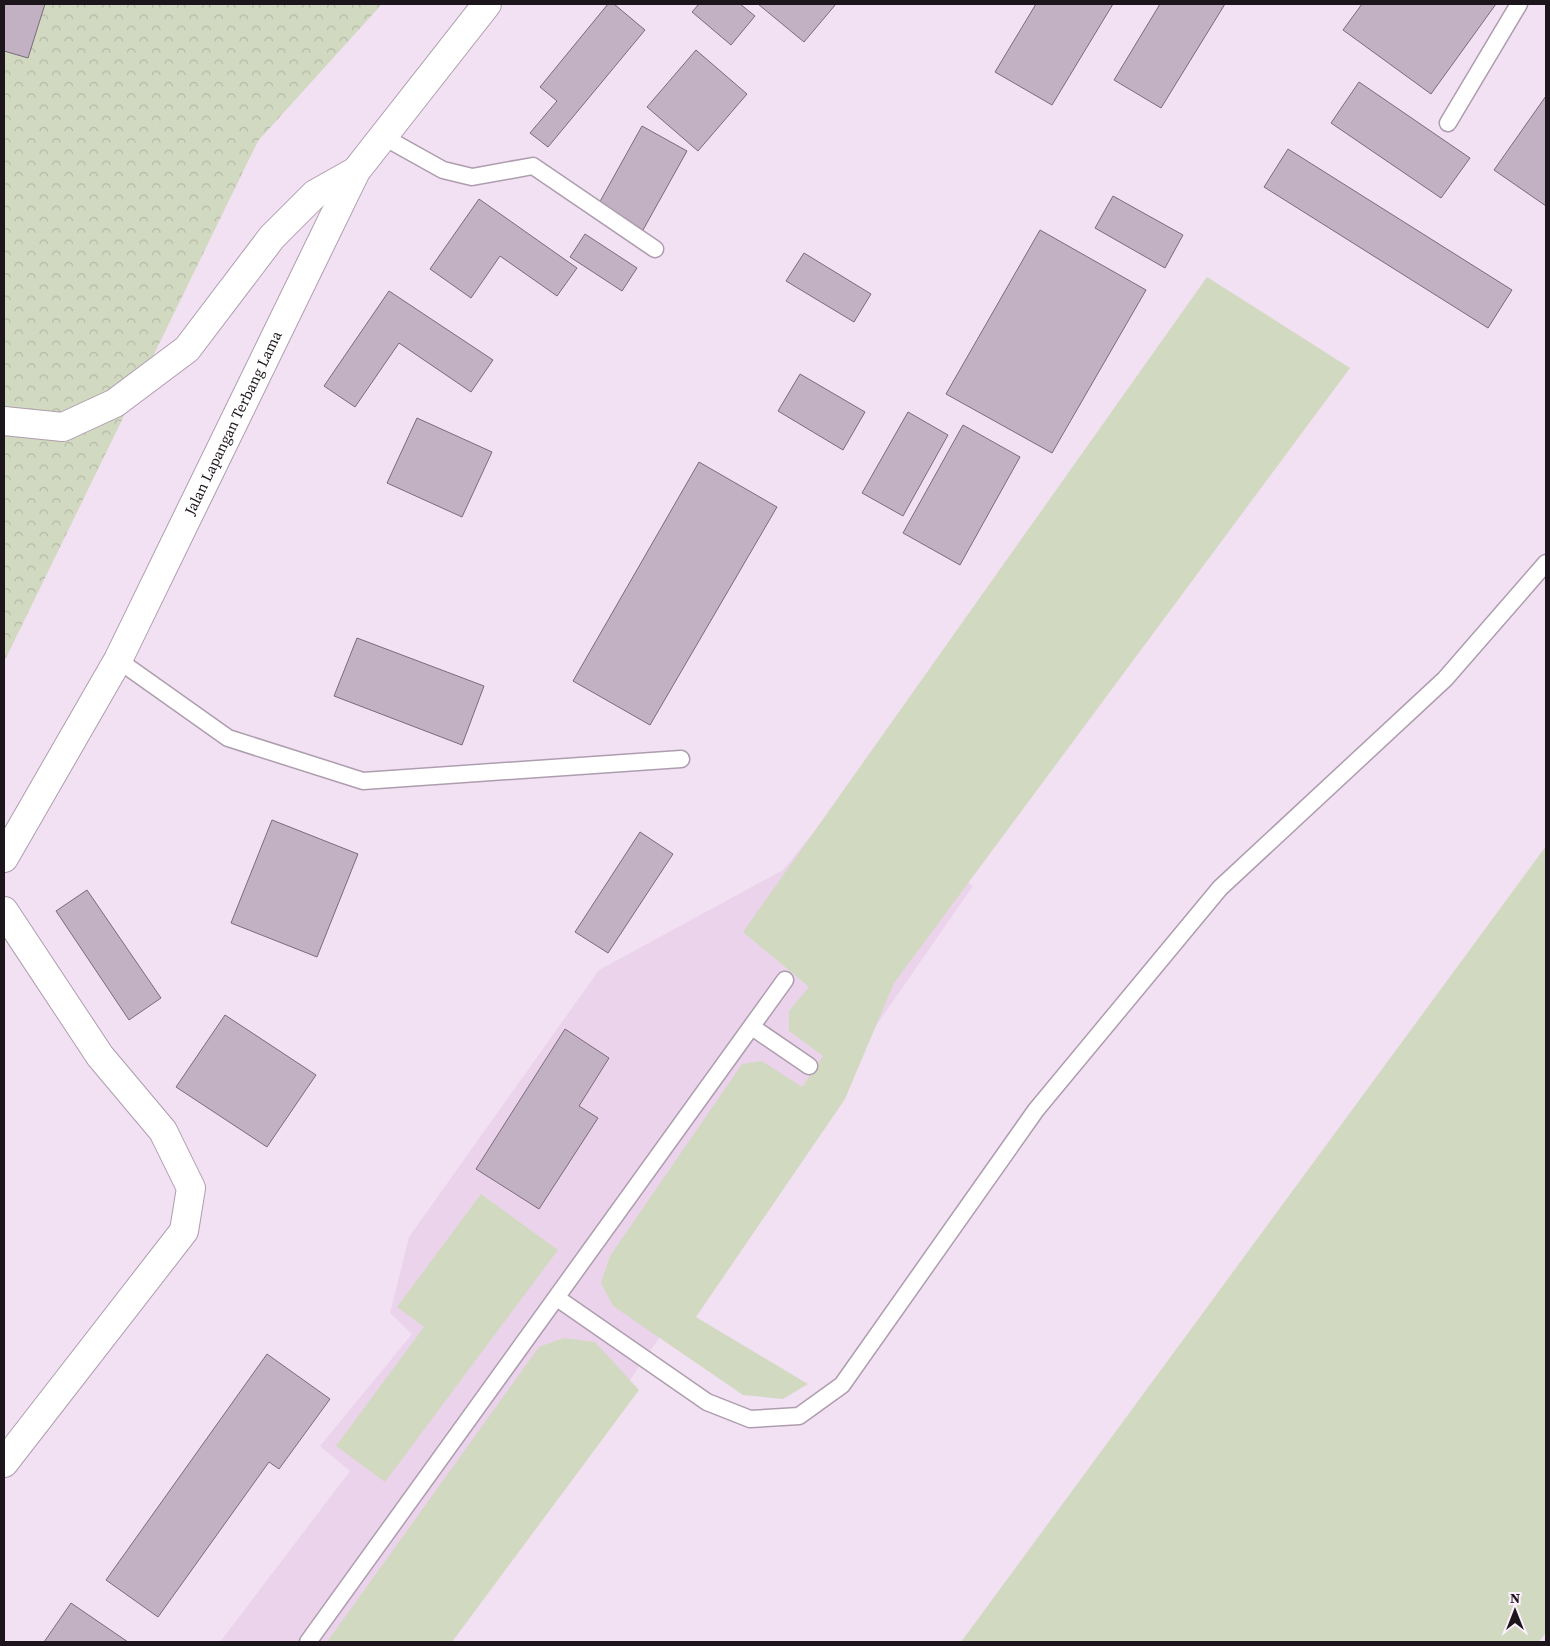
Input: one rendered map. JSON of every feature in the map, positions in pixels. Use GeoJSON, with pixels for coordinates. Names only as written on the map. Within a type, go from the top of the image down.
{"type":"FeatureCollection","features":[{"type":"Feature","properties":{"kind":"street","name":"Jalan Lapangan Terbang Lama"},"geometry":{"type":"LineString","coordinates":[[4,858],[118,660],[356,171],[486,4]]}},
{"type":"Feature","properties":{"kind":"street"},"geometry":{"type":"LineString","coordinates":[[4,421],[63,427],[114,403],[187,349],[272,238],[314,194],[356,171]]}},
{"type":"Feature","properties":{"kind":"street"},"geometry":{"type":"LineString","coordinates":[[4,911],[100,1056],[163,1131],[192,1188],[184,1231],[4,1463]]}},
{"type":"Feature","properties":{"kind":"lane"},"geometry":{"type":"LineString","coordinates":[[1448,123],[1519,4]]}},
{"type":"Feature","properties":{"kind":"lane"},"geometry":{"type":"LineString","coordinates":[[382,136],[443,170],[472,177],[532,166],[655,249]]}},
{"type":"Feature","properties":{"kind":"lane"},"geometry":{"type":"LineString","coordinates":[[557,1298],[707,1402],[750,1419],[799,1416],[842,1386],[1036,1110],[1220,888],[1446,679],[1546,564]]}},
{"type":"Feature","properties":{"kind":"lane"},"geometry":{"type":"LineString","coordinates":[[118,660],[228,738],[363,781],[681,759]]}},
{"type":"Feature","properties":{"kind":"lane"},"geometry":{"type":"LineString","coordinates":[[308,1642],[785,980]]}},
{"type":"Feature","properties":{"kind":"lane"},"geometry":{"type":"LineString","coordinates":[[752,1027],[810,1066]]}},
{"type":"Feature","properties":{"kind":"shaded area"},"geometry":{"type":"Polygon","coordinates":[[[840,800],[973,886],[448,1642],[220,1642],[350,1471],[320,1446],[412,1334],[390,1313],[409,1237],[599,970],[783,870],[840,800]]]}},
{"type":"Feature","properties":{"kind":"green space"},"geometry":{"type":"Polygon","coordinates":[[[4,4],[382,4],[258,141],[4,662],[4,4]]]}},
{"type":"Feature","properties":{"kind":"green space"},"geometry":{"type":"Polygon","coordinates":[[[1207,277],[1350,368],[894,983],[845,1099],[696,1317],[808,1384],[783,1399],[743,1395],[613,1306],[601,1283],[610,1256],[742,1064],[762,1061],[802,1087],[823,1056],[789,1031],[789,1011],[809,987],[743,932],[1207,277]]]}},
{"type":"Feature","properties":{"kind":"green space"},"geometry":{"type":"Polygon","coordinates":[[[1546,846],[1546,1632],[1539,1642],[961,1642],[1546,846]]]}},
{"type":"Feature","properties":{"kind":"green space"},"geometry":{"type":"Polygon","coordinates":[[[481,1194],[558,1250],[385,1482],[336,1446],[424,1327],[397,1307],[481,1194]]]}},
{"type":"Feature","properties":{"kind":"green space"},"geometry":{"type":"Polygon","coordinates":[[[564,1338],[595,1342],[639,1390],[452,1642],[327,1642],[539,1347],[564,1338]]]}},
{"type":"Feature","properties":{"kind":"building"},"geometry":{"type":"Polygon","coordinates":[[[4,4],[45,4],[28,58],[4,51],[4,4]]]}},
{"type":"Feature","properties":{"kind":"building"},"geometry":{"type":"Polygon","coordinates":[[[608,4],[614,4],[645,30],[548,147],[530,133],[557,101],[540,87],[608,4]]]}},
{"type":"Feature","properties":{"kind":"building"},"geometry":{"type":"Polygon","coordinates":[[[699,4],[740,4],[755,16],[731,45],[692,12],[699,4]]]}},
{"type":"Feature","properties":{"kind":"building"},"geometry":{"type":"Polygon","coordinates":[[[758,4],[836,4],[804,42],[758,4]]]}},
{"type":"Feature","properties":{"kind":"building"},"geometry":{"type":"Polygon","coordinates":[[[1036,4],[1113,4],[1052,105],[995,72],[1036,4]]]}},
{"type":"Feature","properties":{"kind":"building"},"geometry":{"type":"Polygon","coordinates":[[[1160,4],[1225,4],[1161,108],[1114,80],[1160,4]]]}},
{"type":"Feature","properties":{"kind":"building"},"geometry":{"type":"Polygon","coordinates":[[[1362,4],[1496,4],[1431,94],[1343,30],[1362,4]]]}},
{"type":"Feature","properties":{"kind":"building"},"geometry":{"type":"Polygon","coordinates":[[[696,50],[747,94],[698,151],[647,107],[696,50]]]}},
{"type":"Feature","properties":{"kind":"building"},"geometry":{"type":"Polygon","coordinates":[[[1359,82],[1470,158],[1441,198],[1331,123],[1359,82]]]}},
{"type":"Feature","properties":{"kind":"building"},"geometry":{"type":"Polygon","coordinates":[[[1546,96],[1546,206],[1494,170],[1546,96]]]}},
{"type":"Feature","properties":{"kind":"building"},"geometry":{"type":"Polygon","coordinates":[[[642,126],[687,151],[643,230],[598,205],[642,126]]]}},
{"type":"Feature","properties":{"kind":"building"},"geometry":{"type":"Polygon","coordinates":[[[1288,149],[1512,290],[1488,328],[1264,187],[1288,149]]]}},
{"type":"Feature","properties":{"kind":"building"},"geometry":{"type":"Polygon","coordinates":[[[1113,196],[1183,235],[1165,268],[1095,228],[1113,196]]]}},
{"type":"Feature","properties":{"kind":"building"},"geometry":{"type":"Polygon","coordinates":[[[479,199],[577,268],[557,296],[500,256],[471,298],[430,269],[479,199]]]}},
{"type":"Feature","properties":{"kind":"building"},"geometry":{"type":"Polygon","coordinates":[[[1040,230],[1146,290],[1052,453],[946,394],[1040,230]]]}},
{"type":"Feature","properties":{"kind":"building"},"geometry":{"type":"Polygon","coordinates":[[[585,234],[637,268],[622,291],[570,257],[585,234]]]}},
{"type":"Feature","properties":{"kind":"building"},"geometry":{"type":"Polygon","coordinates":[[[804,253],[871,294],[854,322],[786,281],[804,253]]]}},
{"type":"Feature","properties":{"kind":"building"},"geometry":{"type":"Polygon","coordinates":[[[389,291],[493,360],[471,392],[399,343],[355,407],[324,386],[389,291]]]}},
{"type":"Feature","properties":{"kind":"building"},"geometry":{"type":"Polygon","coordinates":[[[800,374],[865,412],[843,450],[778,411],[800,374]]]}},
{"type":"Feature","properties":{"kind":"building"},"geometry":{"type":"Polygon","coordinates":[[[908,412],[948,435],[903,516],[862,493],[908,412]]]}},
{"type":"Feature","properties":{"kind":"building"},"geometry":{"type":"Polygon","coordinates":[[[417,418],[492,452],[462,517],[387,483],[417,418]]]}},
{"type":"Feature","properties":{"kind":"building"},"geometry":{"type":"Polygon","coordinates":[[[963,425],[1020,457],[960,565],[903,533],[963,425]]]}},
{"type":"Feature","properties":{"kind":"building"},"geometry":{"type":"Polygon","coordinates":[[[699,462],[777,507],[650,725],[573,681],[699,462]]]}},
{"type":"Feature","properties":{"kind":"building"},"geometry":{"type":"Polygon","coordinates":[[[357,638],[484,686],[462,745],[334,696],[357,638]]]}},
{"type":"Feature","properties":{"kind":"building"},"geometry":{"type":"Polygon","coordinates":[[[272,820],[358,854],[317,957],[231,923],[272,820]]]}},
{"type":"Feature","properties":{"kind":"building"},"geometry":{"type":"Polygon","coordinates":[[[640,832],[673,854],[608,953],[575,932],[640,832]]]}},
{"type":"Feature","properties":{"kind":"building"},"geometry":{"type":"Polygon","coordinates":[[[87,890],[161,998],[129,1020],[56,911],[87,890]]]}},
{"type":"Feature","properties":{"kind":"building"},"geometry":{"type":"Polygon","coordinates":[[[225,1015],[316,1075],[267,1147],[176,1087],[225,1015]]]}},
{"type":"Feature","properties":{"kind":"building"},"geometry":{"type":"Polygon","coordinates":[[[565,1029],[609,1058],[579,1106],[598,1118],[539,1209],[476,1169],[565,1029]]]}},
{"type":"Feature","properties":{"kind":"building"},"geometry":{"type":"Polygon","coordinates":[[[267,1354],[330,1399],[279,1469],[269,1462],[158,1617],[106,1580],[267,1354]]]}},
{"type":"Feature","properties":{"kind":"building"},"geometry":{"type":"Polygon","coordinates":[[[71,1603],[128,1642],[44,1642],[71,1603]]]}}]}
